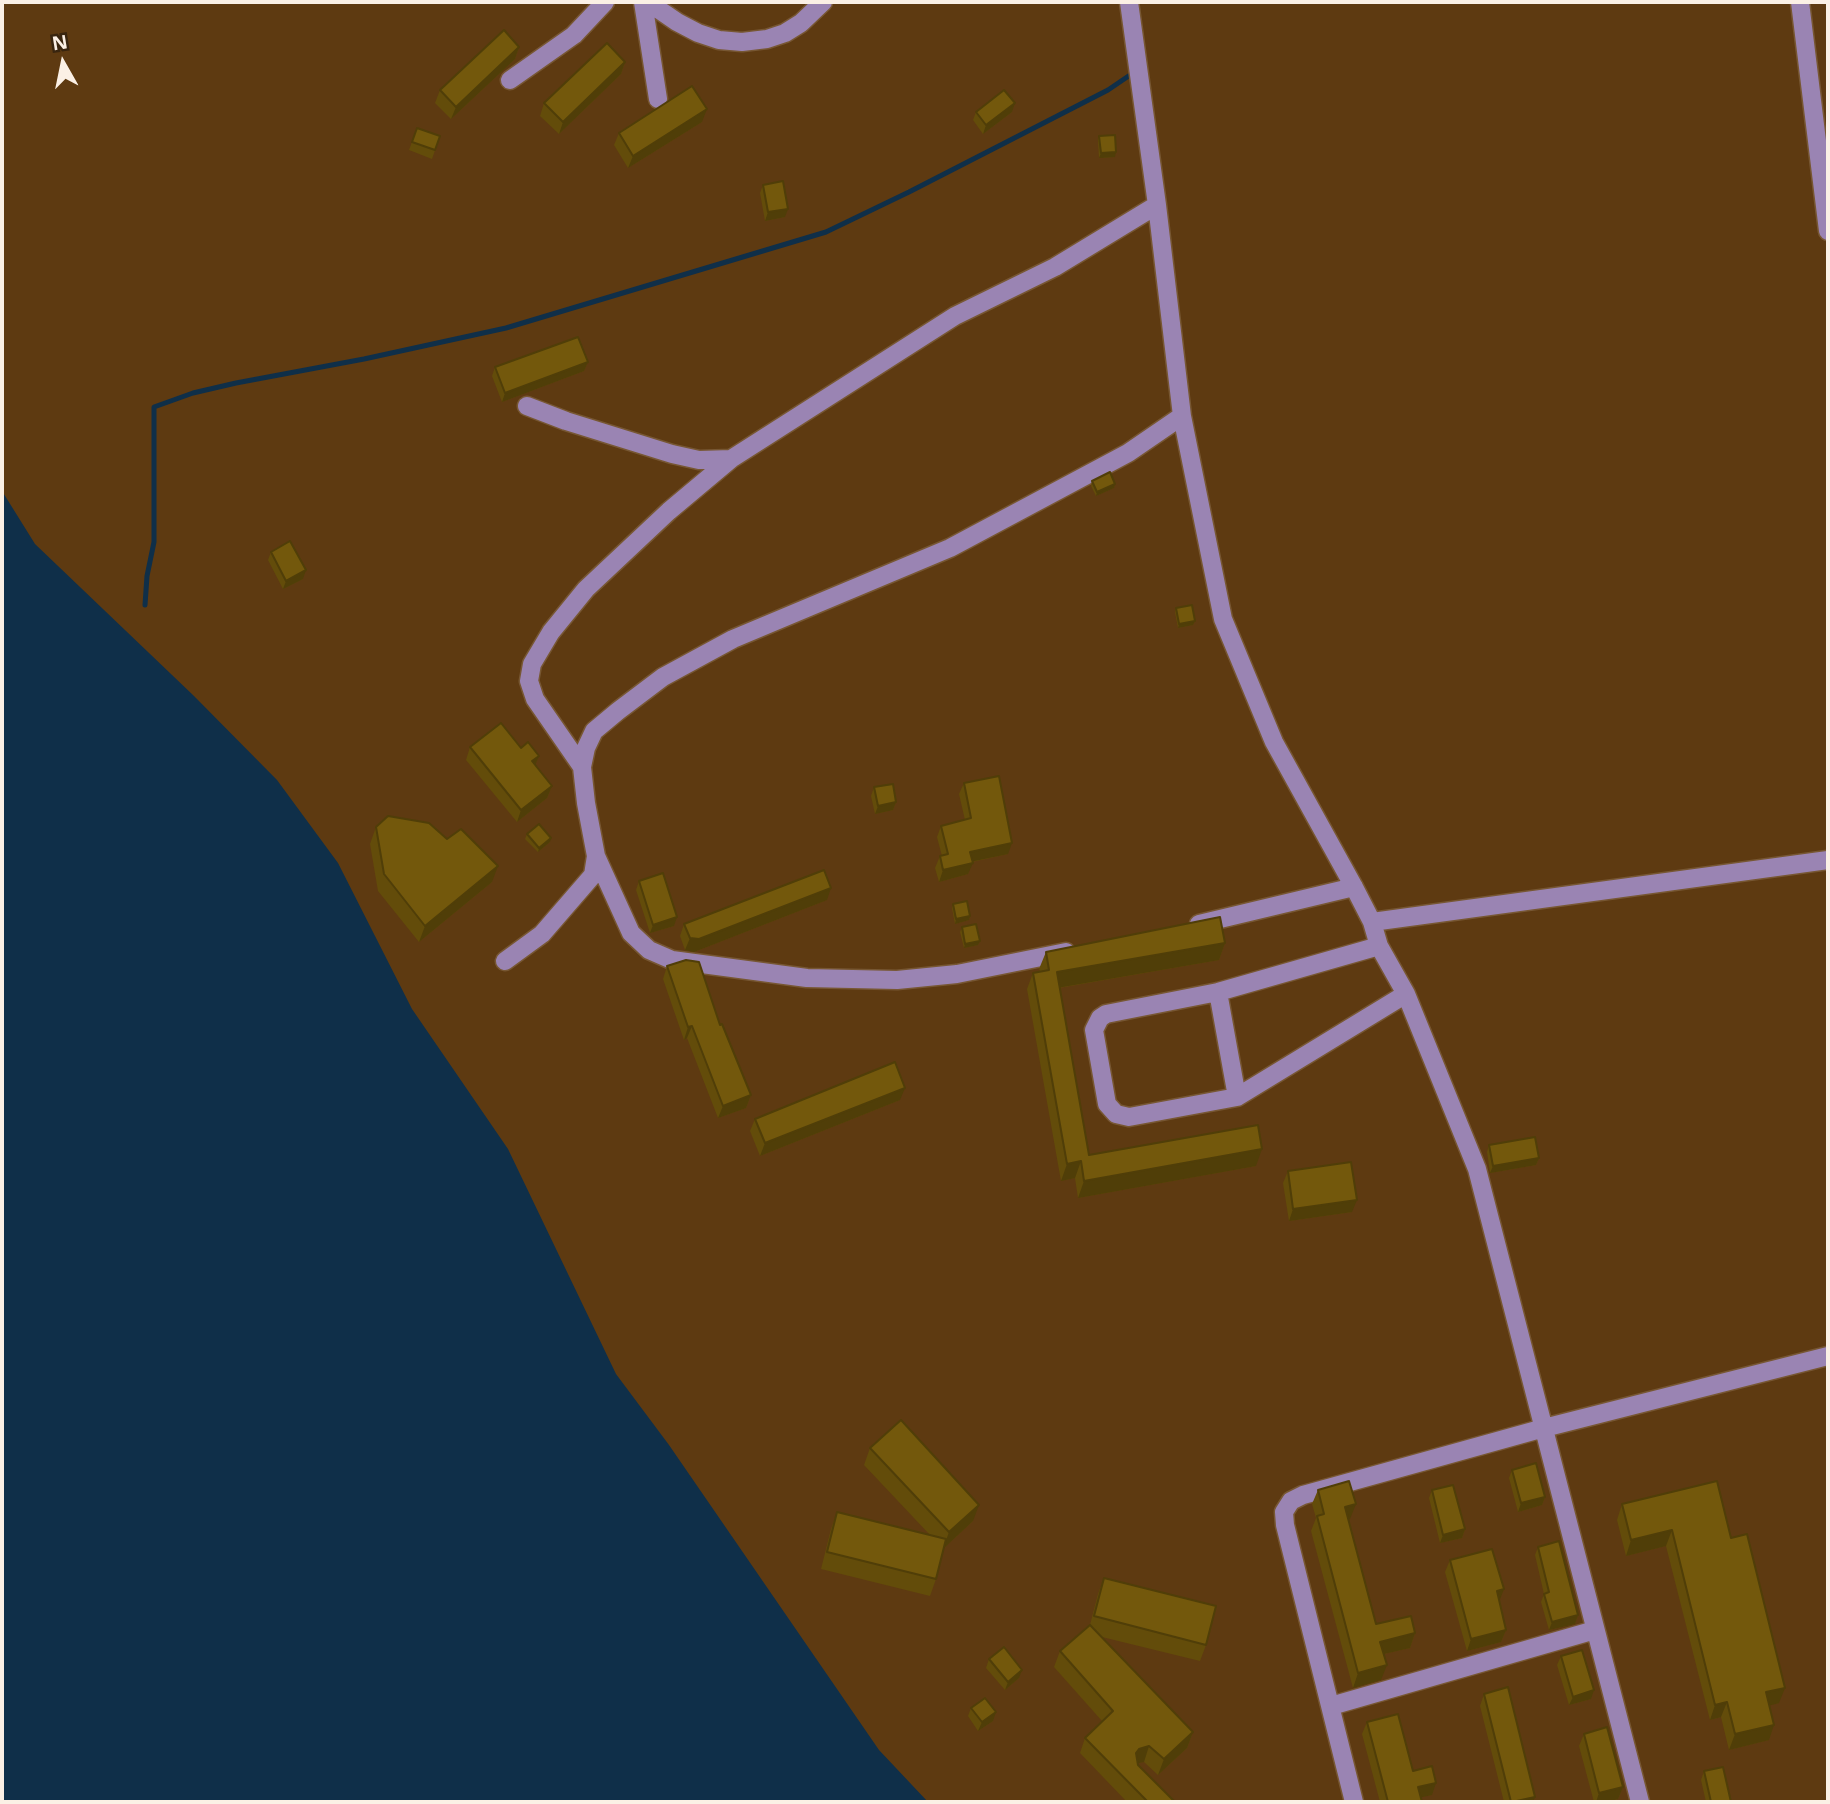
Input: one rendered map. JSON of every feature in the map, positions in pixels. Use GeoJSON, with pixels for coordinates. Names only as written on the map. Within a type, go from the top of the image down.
{"type":"FeatureCollection","features":[{"type":"Feature","properties":{"kind":"street"},"geometry":{"type":"LineString","coordinates":[[510,80],[574,36],[605,2]]}},
{"type":"Feature","properties":{"kind":"street"},"geometry":{"type":"LineString","coordinates":[[645,2],[698,33],[719,40],[743,42],[785,33],[801,23],[823,2]]}},
{"type":"Feature","properties":{"kind":"street"},"geometry":{"type":"LineString","coordinates":[[645,2],[657,99]]}},
{"type":"Feature","properties":{"kind":"street"},"geometry":{"type":"LineString","coordinates":[[1129,2],[1182,416],[1223,619],[1274,742],[1354,887],[1379,946],[1406,994],[1476,1168],[1640,1802]]}},
{"type":"Feature","properties":{"kind":"street"},"geometry":{"type":"LineString","coordinates":[[1800,2],[1828,231]]}},
{"type":"Feature","properties":{"kind":"street"},"geometry":{"type":"LineString","coordinates":[[582,767],[535,699],[529,681],[532,664],[551,632],[586,590],[669,511],[731,459],[955,316],[1055,268],[1157,205]]}},
{"type":"Feature","properties":{"kind":"street"},"geometry":{"type":"LineString","coordinates":[[527,406],[672,454],[699,460],[731,459]]}},
{"type":"Feature","properties":{"kind":"street"},"geometry":{"type":"LineString","coordinates":[[1087,947],[957,974],[897,980],[807,978],[672,960],[649,950],[631,933],[596,856],[582,767],[586,748],[594,731],[663,677],[733,639],[950,548],[1128,453],[1182,416]]}},
{"type":"Feature","properties":{"kind":"street"},"geometry":{"type":"LineString","coordinates":[[505,961],[542,934],[586,885],[593,875],[596,856]]}},
{"type":"Feature","properties":{"kind":"street"},"geometry":{"type":"LineString","coordinates":[[1371,922],[1828,860]]}},
{"type":"Feature","properties":{"kind":"street"},"geometry":{"type":"LineString","coordinates":[[1180,928],[1354,887]]}},
{"type":"Feature","properties":{"kind":"street"},"geometry":{"type":"LineString","coordinates":[[1379,946],[1219,992],[1113,1012],[1100,1018],[1094,1030],[1107,1104],[1116,1114],[1129,1117],[1237,1097],[1406,994]]}},
{"type":"Feature","properties":{"kind":"street"},"geometry":{"type":"LineString","coordinates":[[1219,992],[1237,1097]]}},
{"type":"Feature","properties":{"kind":"street"},"geometry":{"type":"LineString","coordinates":[[1354,1802],[1285,1525],[1284,1512],[1287,1506],[1297,1497],[1544,1428],[1828,1356]]}},
{"type":"Feature","properties":{"kind":"street"},"geometry":{"type":"LineString","coordinates":[[1331,1706],[1595,1630]]}},
{"type":"Feature","properties":{"kind":"water"},"geometry":{"type":"Polygon","coordinates":[[[2,491],[35,544],[194,696],[277,780],[338,863],[412,1009],[508,1149],[616,1374],[669,1445],[879,1750],[928,1802],[2,1802],[2,491]]]}},
{"type":"Feature","properties":{"kind":"building"},"geometry":{"type":"Polygon","coordinates":[[[504,30],[519,47],[456,107],[440,90],[504,30]]]}},
{"type":"Feature","properties":{"kind":"building"},"geometry":{"type":"Polygon","coordinates":[[[607,43],[625,62],[563,122],[544,103],[607,43]]]}},
{"type":"Feature","properties":{"kind":"building"},"geometry":{"type":"Polygon","coordinates":[[[692,86],[707,109],[633,156],[619,133],[692,86]]]}},
{"type":"Feature","properties":{"kind":"building"},"geometry":{"type":"Polygon","coordinates":[[[1004,90],[1015,103],[986,125],[976,112],[1004,90]]]}},
{"type":"Feature","properties":{"kind":"building"},"geometry":{"type":"Polygon","coordinates":[[[417,128],[440,136],[435,150],[412,142],[417,128]]]}},
{"type":"Feature","properties":{"kind":"building"},"geometry":{"type":"Polygon","coordinates":[[[1115,135],[1116,152],[1101,153],[1099,136],[1115,135]]]}},
{"type":"Feature","properties":{"kind":"building"},"geometry":{"type":"Polygon","coordinates":[[[783,181],[788,209],[768,212],[763,185],[783,181]]]}},
{"type":"Feature","properties":{"kind":"building"},"geometry":{"type":"Polygon","coordinates":[[[578,337],[588,362],[505,393],[495,367],[578,337]]]}},
{"type":"Feature","properties":{"kind":"building"},"geometry":{"type":"Polygon","coordinates":[[[1110,472],[1115,484],[1097,492],[1092,481],[1110,472]]]}},
{"type":"Feature","properties":{"kind":"building"},"geometry":{"type":"Polygon","coordinates":[[[290,541],[306,570],[286,581],[271,552],[290,541]]]}},
{"type":"Feature","properties":{"kind":"building"},"geometry":{"type":"Polygon","coordinates":[[[1192,605],[1195,621],[1179,624],[1176,608],[1192,605]]]}},
{"type":"Feature","properties":{"kind":"building"},"geometry":{"type":"Polygon","coordinates":[[[501,723],[521,748],[528,742],[539,756],[532,761],[552,786],[521,810],[470,747],[501,723]]]}},
{"type":"Feature","properties":{"kind":"building"},"geometry":{"type":"Polygon","coordinates":[[[999,776],[1012,843],[970,852],[973,863],[943,870],[940,856],[948,854],[941,826],[971,818],[964,783],[999,776]]]}},
{"type":"Feature","properties":{"kind":"building"},"geometry":{"type":"Polygon","coordinates":[[[893,784],[896,802],[878,806],[874,787],[893,784]]]}},
{"type":"Feature","properties":{"kind":"building"},"geometry":{"type":"Polygon","coordinates":[[[388,816],[429,823],[447,839],[461,829],[498,866],[425,926],[384,874],[376,827],[388,816]]]}},
{"type":"Feature","properties":{"kind":"building"},"geometry":{"type":"Polygon","coordinates":[[[539,824],[551,838],[539,848],[527,834],[539,824]]]}},
{"type":"Feature","properties":{"kind":"building"},"geometry":{"type":"Polygon","coordinates":[[[824,870],[831,888],[699,939],[690,938],[684,924],[824,870]]]}},
{"type":"Feature","properties":{"kind":"building"},"geometry":{"type":"Polygon","coordinates":[[[663,873],[677,917],[653,925],[639,881],[663,873]]]}},
{"type":"Feature","properties":{"kind":"building"},"geometry":{"type":"Polygon","coordinates":[[[967,901],[970,916],[956,919],[953,904],[967,901]]]}},
{"type":"Feature","properties":{"kind":"building"},"geometry":{"type":"Polygon","coordinates":[[[1220,917],[1225,943],[1057,972],[1089,1155],[1258,1125],[1262,1149],[1084,1181],[1081,1161],[1067,1164],[1033,973],[1049,970],[1046,952],[1220,917]]]}},
{"type":"Feature","properties":{"kind":"building"},"geometry":{"type":"Polygon","coordinates":[[[976,924],[980,941],[965,944],[962,927],[976,924]]]}},
{"type":"Feature","properties":{"kind":"building"},"geometry":{"type":"Polygon","coordinates":[[[686,960],[699,962],[720,1025],[722,1024],[751,1095],[723,1106],[692,1026],[688,1027],[667,966],[686,960]]]}},
{"type":"Feature","properties":{"kind":"building"},"geometry":{"type":"Polygon","coordinates":[[[895,1062],[905,1088],[765,1143],[755,1119],[895,1062]]]}},
{"type":"Feature","properties":{"kind":"building"},"geometry":{"type":"Polygon","coordinates":[[[1535,1137],[1539,1158],[1493,1166],[1489,1145],[1535,1137]]]}},
{"type":"Feature","properties":{"kind":"building"},"geometry":{"type":"Polygon","coordinates":[[[1351,1162],[1357,1200],[1293,1209],[1288,1171],[1351,1162]]]}},
{"type":"Feature","properties":{"kind":"building"},"geometry":{"type":"Polygon","coordinates":[[[901,1420],[979,1505],[949,1532],[870,1448],[901,1420]]]}},
{"type":"Feature","properties":{"kind":"building"},"geometry":{"type":"Polygon","coordinates":[[[1536,1463],[1545,1497],[1521,1503],[1512,1470],[1536,1463]]]}},
{"type":"Feature","properties":{"kind":"building"},"geometry":{"type":"Polygon","coordinates":[[[1349,1481],[1356,1504],[1345,1507],[1376,1624],[1411,1616],[1415,1633],[1380,1642],[1387,1665],[1358,1673],[1317,1516],[1324,1514],[1318,1490],[1349,1481]]]}},
{"type":"Feature","properties":{"kind":"building"},"geometry":{"type":"Polygon","coordinates":[[[1717,1481],[1731,1538],[1747,1534],[1785,1688],[1766,1692],[1774,1725],[1735,1734],[1727,1702],[1715,1705],[1672,1530],[1631,1540],[1622,1504],[1717,1481]]]}},
{"type":"Feature","properties":{"kind":"building"},"geometry":{"type":"Polygon","coordinates":[[[1453,1485],[1465,1529],[1443,1535],[1432,1490],[1453,1485]]]}},
{"type":"Feature","properties":{"kind":"building"},"geometry":{"type":"Polygon","coordinates":[[[837,1512],[946,1539],[936,1579],[827,1552],[837,1512]]]}},
{"type":"Feature","properties":{"kind":"building"},"geometry":{"type":"Polygon","coordinates":[[[1559,1541],[1578,1615],[1552,1622],[1544,1594],[1549,1592],[1538,1547],[1559,1541]]]}},
{"type":"Feature","properties":{"kind":"building"},"geometry":{"type":"Polygon","coordinates":[[[1492,1549],[1504,1589],[1497,1591],[1506,1630],[1471,1639],[1450,1560],[1492,1549]]]}},
{"type":"Feature","properties":{"kind":"building"},"geometry":{"type":"Polygon","coordinates":[[[1104,1578],[1216,1606],[1206,1645],[1094,1616],[1104,1578]]]}},
{"type":"Feature","properties":{"kind":"building"},"geometry":{"type":"Polygon","coordinates":[[[1090,1625],[1193,1732],[1164,1759],[1149,1746],[1136,1753],[1138,1765],[1175,1802],[1148,1802],[1085,1738],[1113,1711],[1060,1651],[1090,1625]]]}},
{"type":"Feature","properties":{"kind":"building"},"geometry":{"type":"Polygon","coordinates":[[[1004,1647],[1022,1670],[1008,1682],[989,1659],[1004,1647]]]}},
{"type":"Feature","properties":{"kind":"building"},"geometry":{"type":"Polygon","coordinates":[[[1582,1650],[1594,1690],[1573,1697],[1561,1656],[1582,1650]]]}},
{"type":"Feature","properties":{"kind":"building"},"geometry":{"type":"Polygon","coordinates":[[[1508,1687],[1535,1797],[1512,1802],[1484,1694],[1508,1687]]]}},
{"type":"Feature","properties":{"kind":"building"},"geometry":{"type":"Polygon","coordinates":[[[985,1698],[996,1712],[982,1722],[971,1708],[985,1698]]]}},
{"type":"Feature","properties":{"kind":"building"},"geometry":{"type":"Polygon","coordinates":[[[1398,1714],[1413,1771],[1432,1766],[1436,1783],[1418,1787],[1422,1802],[1388,1802],[1367,1722],[1398,1714]]]}},
{"type":"Feature","properties":{"kind":"building"},"geometry":{"type":"Polygon","coordinates":[[[1607,1727],[1623,1787],[1599,1793],[1584,1734],[1607,1727]]]}},
{"type":"Feature","properties":{"kind":"building"},"geometry":{"type":"Polygon","coordinates":[[[1723,1767],[1731,1802],[1711,1802],[1704,1771],[1723,1767]]]}},
{"type":"Feature","properties":{"kind":"waterway"},"geometry":{"type":"LineString","coordinates":[[145,605],[147,576],[154,542],[154,407],[193,393],[236,383],[506,328],[826,232],[1108,90],[1133,73]]}}]}
